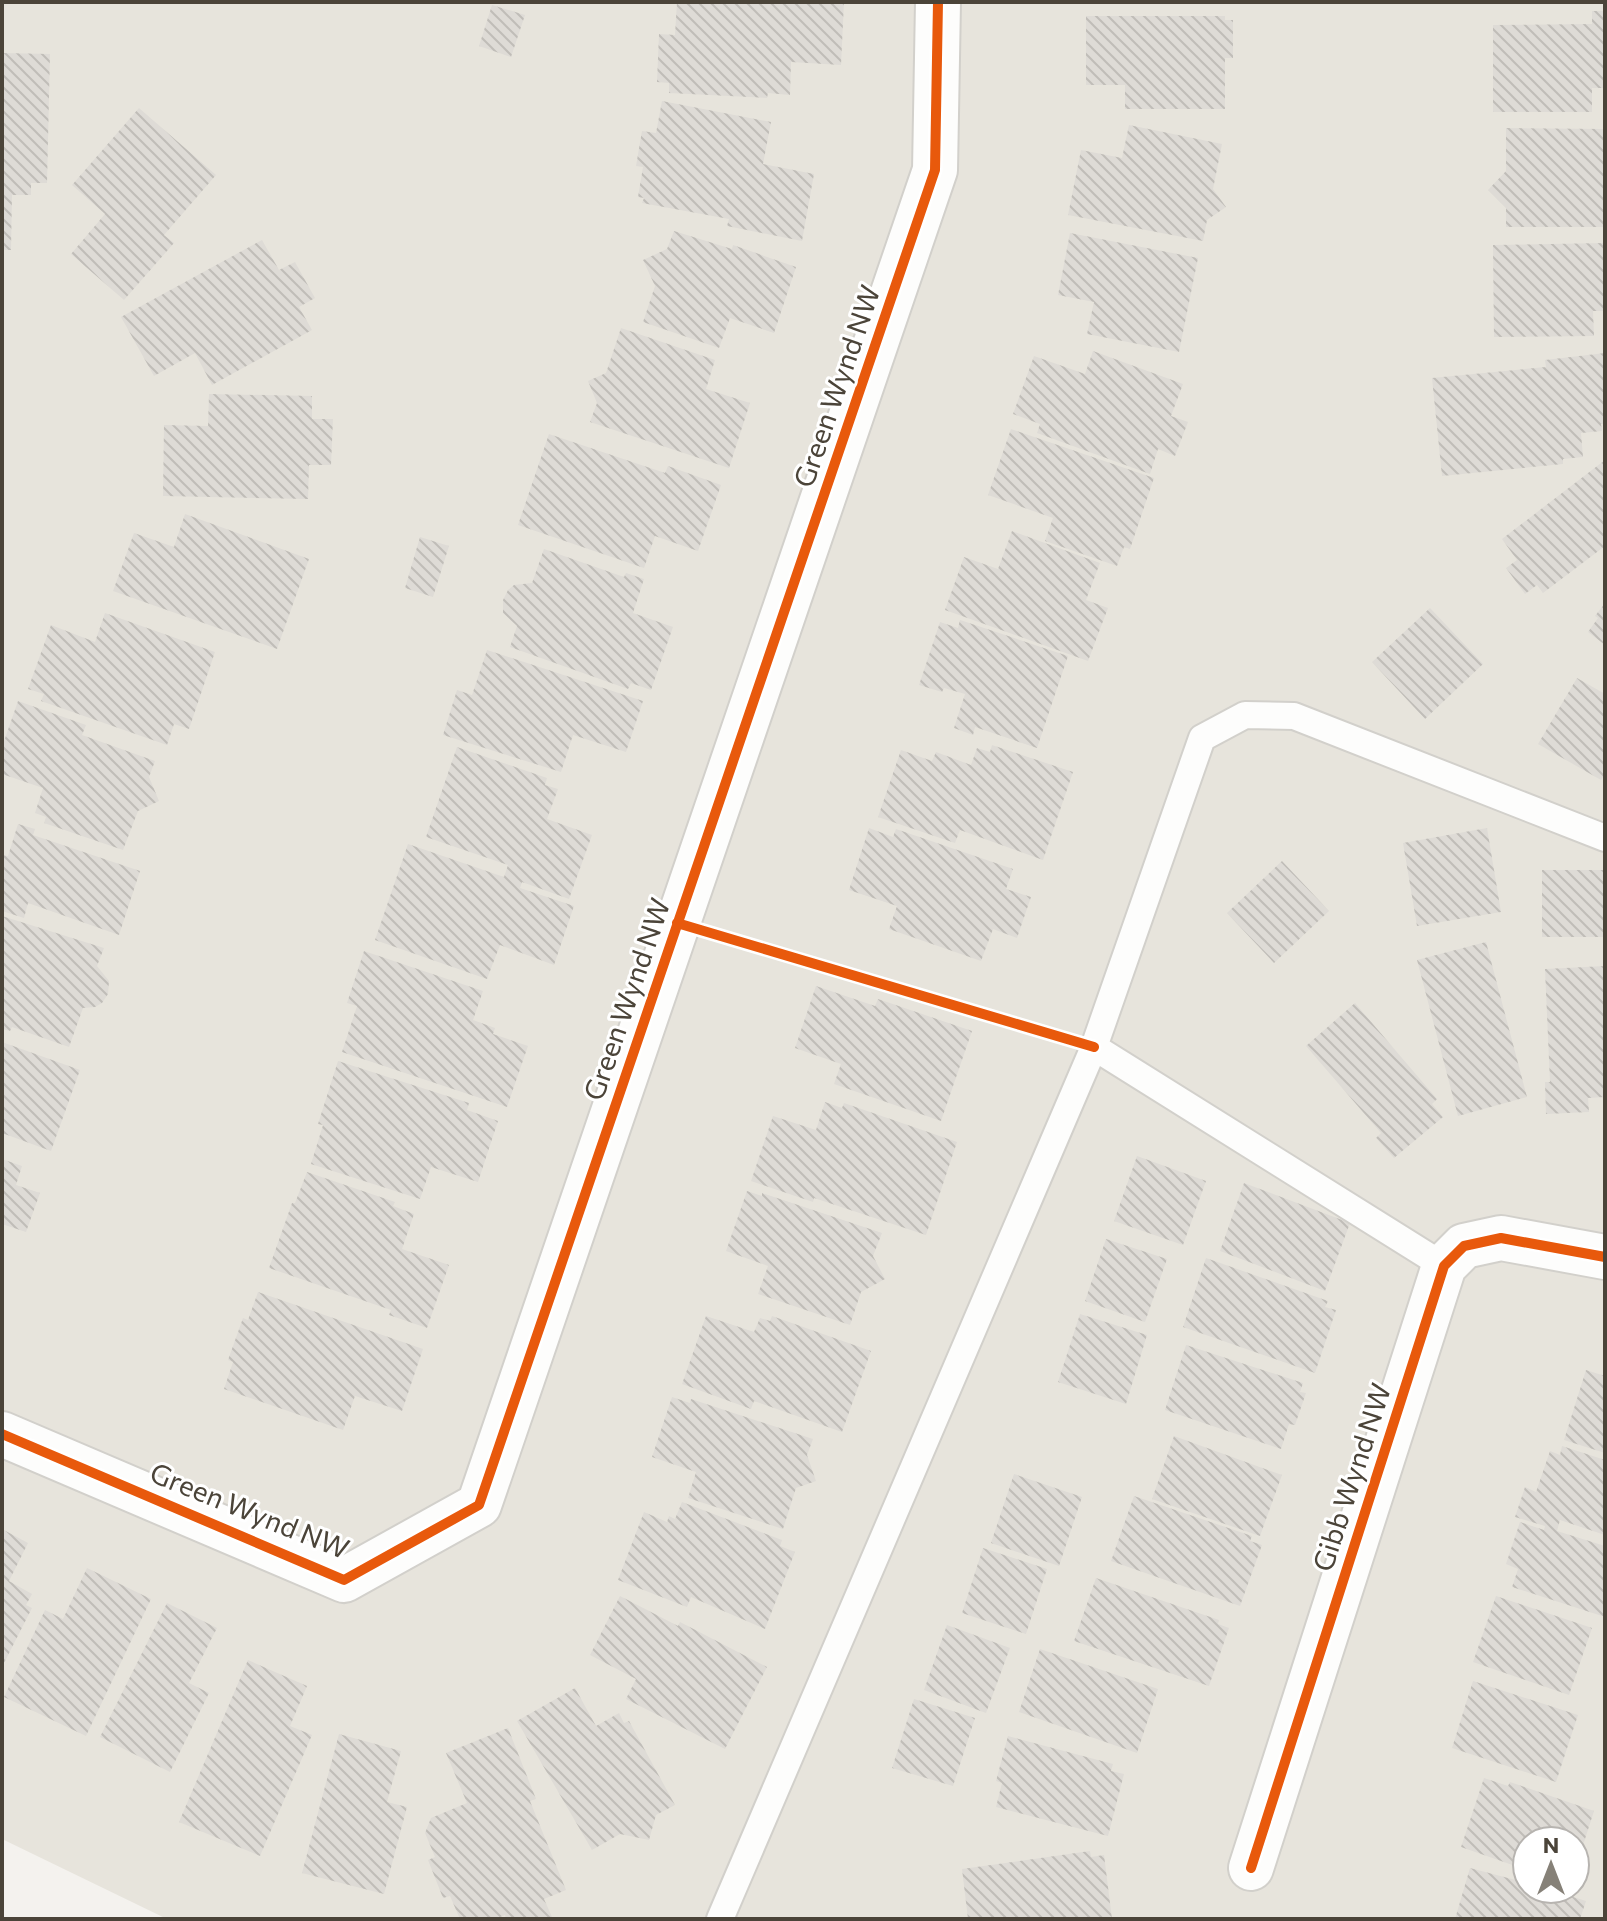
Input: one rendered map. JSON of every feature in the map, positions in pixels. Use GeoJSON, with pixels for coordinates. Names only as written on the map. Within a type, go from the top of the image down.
{"type":"FeatureCollection","features":[{"type":"Feature","properties":{"kind":"street","name":"Green Wynd NW"},"geometry":{"type":"LineString","coordinates":[[2,1434],[344,1580],[479,1505],[935,170],[938,2]]}},
{"type":"Feature","properties":{"kind":"street"},"geometry":{"type":"LineString","coordinates":[[1444,1266],[1464,1246],[1501,1238],[1605,1257]]}},
{"type":"Feature","properties":{"kind":"street","name":"Gibb Wynd NW"},"geometry":{"type":"LineString","coordinates":[[1251,1868],[1444,1266]]}},
{"type":"Feature","properties":{"kind":"lane"},"geometry":{"type":"LineString","coordinates":[[720,1919],[1094,1047],[1202,738],[1245,715],[1294,716],[1605,838]]}},
{"type":"Feature","properties":{"kind":"lane"},"geometry":{"type":"LineString","coordinates":[[1094,1047],[1444,1266]]}},
{"type":"Feature","properties":{"kind":"shaded area"},"geometry":{"type":"Polygon","coordinates":[[[2,2],[1605,2],[1605,1919],[167,1919],[2,1839],[2,2]]]}},
{"type":"Feature","properties":{"kind":"building"},"geometry":{"type":"Polygon","coordinates":[[[677,2],[844,2],[841,65],[791,62],[790,95],[768,93],[767,98],[669,93],[669,83],[657,82],[659,34],[675,35],[677,2]]]}},
{"type":"Feature","properties":{"kind":"building"},"geometry":{"type":"Polygon","coordinates":[[[492,5],[525,15],[511,57],[479,46],[492,5]]]}},
{"type":"Feature","properties":{"kind":"building"},"geometry":{"type":"Polygon","coordinates":[[[1592,11],[1605,11],[1605,88],[1592,88],[1592,112],[1493,112],[1493,25],[1592,24],[1592,11]]]}},
{"type":"Feature","properties":{"kind":"building"},"geometry":{"type":"Polygon","coordinates":[[[1086,16],[1225,16],[1225,20],[1233,20],[1233,58],[1225,58],[1225,109],[1125,109],[1125,85],[1086,85],[1086,16]]]}},
{"type":"Feature","properties":{"kind":"building"},"geometry":{"type":"Polygon","coordinates":[[[2,53],[50,54],[47,183],[31,183],[31,195],[12,195],[11,250],[2,250],[2,53]]]}},
{"type":"Feature","properties":{"kind":"building"},"geometry":{"type":"Polygon","coordinates":[[[662,101],[771,122],[763,164],[814,174],[802,241],[727,226],[729,219],[642,203],[644,198],[638,197],[643,167],[636,166],[642,131],[656,133],[662,101]]]}},
{"type":"Feature","properties":{"kind":"building"},"geometry":{"type":"Polygon","coordinates":[[[139,108],[216,175],[164,235],[174,243],[124,300],[71,254],[105,214],[72,185],[139,108]]]}},
{"type":"Feature","properties":{"kind":"building"},"geometry":{"type":"Polygon","coordinates":[[[1129,125],[1222,144],[1213,189],[1226,207],[1207,220],[1203,241],[1068,215],[1081,150],[1122,158],[1129,125]]]}},
{"type":"Feature","properties":{"kind":"building"},"geometry":{"type":"Polygon","coordinates":[[[1506,128],[1604,129],[1605,227],[1506,227],[1506,208],[1488,190],[1506,171],[1506,128]]]}},
{"type":"Feature","properties":{"kind":"building"},"geometry":{"type":"Polygon","coordinates":[[[674,231],[732,249],[733,245],[796,267],[774,333],[730,318],[719,348],[643,322],[655,286],[643,260],[667,249],[674,231]]]}},
{"type":"Feature","properties":{"kind":"building"},"geometry":{"type":"Polygon","coordinates":[[[1070,233],[1198,258],[1179,352],[1087,334],[1094,302],[1058,295],[1070,233]]]}},
{"type":"Feature","properties":{"kind":"building"},"geometry":{"type":"Polygon","coordinates":[[[262,240],[279,270],[295,262],[315,298],[299,307],[312,330],[212,385],[195,353],[154,376],[121,317],[262,240]]]}},
{"type":"Feature","properties":{"kind":"building"},"geometry":{"type":"Polygon","coordinates":[[[1605,243],[1605,311],[1593,311],[1594,336],[1494,337],[1493,245],[1605,243]]]}},
{"type":"Feature","properties":{"kind":"building"},"geometry":{"type":"Polygon","coordinates":[[[621,328],[715,360],[706,389],[750,403],[729,468],[590,422],[597,403],[588,381],[606,373],[621,328]]]}},
{"type":"Feature","properties":{"kind":"building"},"geometry":{"type":"Polygon","coordinates":[[[1093,351],[1183,384],[1171,416],[1188,422],[1175,456],[1158,449],[1150,474],[1037,433],[1040,424],[1013,414],[1034,356],[1085,374],[1093,351]]]}},
{"type":"Feature","properties":{"kind":"building"},"geometry":{"type":"Polygon","coordinates":[[[1605,353],[1605,424],[1601,424],[1602,431],[1581,433],[1583,457],[1563,459],[1563,464],[1442,476],[1432,378],[1546,367],[1545,360],[1605,353]]]}},
{"type":"Feature","properties":{"kind":"building"},"geometry":{"type":"Polygon","coordinates":[[[209,394],[312,396],[312,419],[333,419],[331,465],[309,465],[308,499],[163,496],[164,425],[208,426],[209,394]]]}},
{"type":"Feature","properties":{"kind":"building"},"geometry":{"type":"Polygon","coordinates":[[[1011,429],[1154,478],[1130,549],[1124,547],[1117,566],[1045,541],[1053,518],[988,495],[1011,429]]]}},
{"type":"Feature","properties":{"kind":"building"},"geometry":{"type":"Polygon","coordinates":[[[549,434],[665,473],[668,466],[721,485],[698,551],[655,536],[644,568],[518,525],[549,434]]]}},
{"type":"Feature","properties":{"kind":"building"},"geometry":{"type":"Polygon","coordinates":[[[1605,460],[1605,546],[1543,593],[1537,585],[1525,594],[1506,568],[1517,560],[1502,539],[1605,460]]]}},
{"type":"Feature","properties":{"kind":"building"},"geometry":{"type":"Polygon","coordinates":[[[185,514],[309,559],[277,649],[113,591],[134,533],[174,547],[185,514]]]}},
{"type":"Feature","properties":{"kind":"building"},"geometry":{"type":"Polygon","coordinates":[[[1012,531],[1100,563],[1086,600],[1108,608],[1088,661],[945,610],[964,557],[998,569],[1012,531]]]}},
{"type":"Feature","properties":{"kind":"building"},"geometry":{"type":"Polygon","coordinates":[[[420,537],[449,546],[433,597],[405,588],[420,537]]]}},
{"type":"Feature","properties":{"kind":"building"},"geometry":{"type":"Polygon","coordinates":[[[544,549],[624,577],[626,573],[644,579],[633,613],[673,627],[651,690],[631,683],[628,689],[510,647],[517,626],[503,613],[503,600],[514,585],[532,583],[544,549]]]}},
{"type":"Feature","properties":{"kind":"building"},"geometry":{"type":"Polygon","coordinates":[[[1605,603],[1605,645],[1588,632],[1605,603]]]}},
{"type":"Feature","properties":{"kind":"building"},"geometry":{"type":"Polygon","coordinates":[[[1430,608],[1483,664],[1425,719],[1372,662],[1430,608]]]}},
{"type":"Feature","properties":{"kind":"building"},"geometry":{"type":"Polygon","coordinates":[[[105,613],[215,652],[189,729],[174,724],[167,745],[41,701],[44,694],[28,689],[51,625],[95,642],[105,613]]]}},
{"type":"Feature","properties":{"kind":"building"},"geometry":{"type":"Polygon","coordinates":[[[960,620],[1068,656],[1037,748],[975,727],[973,735],[954,728],[965,694],[944,688],[942,692],[919,685],[940,622],[958,628],[960,620]]]}},
{"type":"Feature","properties":{"kind":"building"},"geometry":{"type":"Polygon","coordinates":[[[487,650],[643,701],[626,752],[573,735],[561,772],[443,735],[457,690],[472,695],[487,650]]]}},
{"type":"Feature","properties":{"kind":"building"},"geometry":{"type":"Polygon","coordinates":[[[1577,678],[1605,694],[1605,774],[1601,780],[1538,744],[1577,678]]]}},
{"type":"Feature","properties":{"kind":"building"},"geometry":{"type":"Polygon","coordinates":[[[18,701],[86,725],[82,735],[155,761],[149,777],[159,801],[138,811],[123,850],[44,823],[46,817],[35,813],[43,788],[2,774],[2,747],[18,701]]]}},
{"type":"Feature","properties":{"kind":"building"},"geometry":{"type":"Polygon","coordinates":[[[992,745],[1073,772],[1043,860],[960,830],[955,843],[878,817],[901,750],[932,761],[936,752],[971,765],[977,748],[990,752],[992,745]]]}},
{"type":"Feature","properties":{"kind":"building"},"geometry":{"type":"Polygon","coordinates":[[[457,747],[547,778],[545,785],[558,789],[547,819],[592,835],[569,899],[522,882],[520,888],[574,906],[554,965],[500,945],[487,979],[375,940],[408,844],[504,877],[508,865],[426,837],[457,747]]]}},
{"type":"Feature","properties":{"kind":"building"},"geometry":{"type":"Polygon","coordinates":[[[18,824],[35,829],[33,835],[140,871],[119,935],[28,903],[24,918],[2,911],[2,855],[8,856],[18,824]]]}},
{"type":"Feature","properties":{"kind":"building"},"geometry":{"type":"Polygon","coordinates":[[[869,828],[893,837],[896,829],[1013,869],[1006,889],[1031,897],[1017,938],[993,929],[981,961],[889,929],[897,906],[849,890],[869,828]]]}},
{"type":"Feature","properties":{"kind":"building"},"geometry":{"type":"Polygon","coordinates":[[[1487,828],[1501,912],[1417,926],[1403,843],[1487,828]]]}},
{"type":"Feature","properties":{"kind":"building"},"geometry":{"type":"Polygon","coordinates":[[[1282,861],[1329,911],[1274,963],[1227,913],[1282,861]]]}},
{"type":"Feature","properties":{"kind":"building"},"geometry":{"type":"Polygon","coordinates":[[[1542,870],[1605,870],[1605,937],[1542,937],[1542,870]]]}},
{"type":"Feature","properties":{"kind":"building"},"geometry":{"type":"Polygon","coordinates":[[[2,916],[104,948],[97,966],[109,981],[108,994],[95,1007],[83,1008],[69,1047],[12,1027],[10,1031],[2,1029],[2,916]]]}},
{"type":"Feature","properties":{"kind":"building"},"geometry":{"type":"Polygon","coordinates":[[[1486,942],[1527,1097],[1458,1116],[1417,960],[1486,942]]]}},
{"type":"Feature","properties":{"kind":"building"},"geometry":{"type":"Polygon","coordinates":[[[364,951],[483,991],[473,1020],[495,1028],[493,1034],[528,1046],[507,1107],[342,1052],[357,1006],[347,1003],[364,951]]]}},
{"type":"Feature","properties":{"kind":"building"},"geometry":{"type":"Polygon","coordinates":[[[1605,966],[1605,1097],[1588,1098],[1589,1112],[1546,1114],[1545,1082],[1550,1082],[1545,969],[1605,966]]]}},
{"type":"Feature","properties":{"kind":"building"},"geometry":{"type":"Polygon","coordinates":[[[816,986],[875,1006],[878,999],[972,1031],[941,1121],[834,1084],[841,1064],[795,1048],[816,986]]]}},
{"type":"Feature","properties":{"kind":"building"},"geometry":{"type":"Polygon","coordinates":[[[1355,1003],[1437,1099],[1432,1104],[1443,1117],[1394,1158],[1376,1138],[1381,1133],[1306,1046],[1355,1003]]]}},
{"type":"Feature","properties":{"kind":"building"},"geometry":{"type":"Polygon","coordinates":[[[2,1042],[80,1070],[51,1151],[2,1133],[2,1042]]]}},
{"type":"Feature","properties":{"kind":"building"},"geometry":{"type":"Polygon","coordinates":[[[338,1061],[469,1103],[467,1110],[498,1121],[478,1182],[431,1167],[420,1199],[311,1164],[323,1125],[318,1124],[338,1061]]]}},
{"type":"Feature","properties":{"kind":"building"},"geometry":{"type":"Polygon","coordinates":[[[825,1102],[842,1108],[844,1103],[957,1142],[926,1235],[751,1181],[773,1116],[816,1130],[825,1102]]]}},
{"type":"Feature","properties":{"kind":"building"},"geometry":{"type":"Polygon","coordinates":[[[1137,1156],[1206,1181],[1183,1245],[1114,1221],[1137,1156]]]}},
{"type":"Feature","properties":{"kind":"building"},"geometry":{"type":"Polygon","coordinates":[[[2,1159],[22,1166],[16,1185],[40,1193],[26,1232],[2,1224],[2,1159]]]}},
{"type":"Feature","properties":{"kind":"building"},"geometry":{"type":"Polygon","coordinates":[[[307,1172],[395,1202],[393,1206],[414,1214],[402,1249],[449,1265],[427,1328],[389,1315],[391,1310],[269,1268],[292,1203],[295,1203],[307,1172]]]}},
{"type":"Feature","properties":{"kind":"building"},"geometry":{"type":"Polygon","coordinates":[[[1244,1183],[1350,1223],[1325,1291],[1220,1251],[1244,1183]]]}},
{"type":"Feature","properties":{"kind":"building"},"geometry":{"type":"Polygon","coordinates":[[[747,1191],[762,1196],[762,1193],[882,1233],[873,1256],[885,1279],[861,1292],[850,1325],[758,1294],[768,1266],[726,1251],[747,1191]]]}},
{"type":"Feature","properties":{"kind":"building"},"geometry":{"type":"Polygon","coordinates":[[[1106,1239],[1167,1259],[1145,1322],[1085,1301],[1106,1239]]]}},
{"type":"Feature","properties":{"kind":"building"},"geometry":{"type":"Polygon","coordinates":[[[1206,1258],[1328,1301],[1325,1307],[1336,1310],[1315,1373],[1183,1327],[1206,1258]]]}},
{"type":"Feature","properties":{"kind":"building"},"geometry":{"type":"Polygon","coordinates":[[[258,1292],[423,1349],[402,1411],[355,1396],[343,1430],[224,1389],[233,1362],[228,1360],[243,1318],[248,1320],[258,1292]]]}},
{"type":"Feature","properties":{"kind":"building"},"geometry":{"type":"Polygon","coordinates":[[[1080,1314],[1147,1335],[1126,1404],[1058,1382],[1080,1314]]]}},
{"type":"Feature","properties":{"kind":"building"},"geometry":{"type":"Polygon","coordinates":[[[706,1316],[754,1332],[760,1318],[770,1321],[772,1316],[871,1351],[842,1432],[754,1401],[751,1409],[682,1384],[706,1316]]]}},
{"type":"Feature","properties":{"kind":"building"},"geometry":{"type":"Polygon","coordinates":[[[1186,1345],[1303,1383],[1300,1392],[1306,1393],[1295,1425],[1289,1424],[1281,1449],[1165,1410],[1186,1345]]]}},
{"type":"Feature","properties":{"kind":"building"},"geometry":{"type":"Polygon","coordinates":[[[1586,1370],[1605,1376],[1605,1453],[1564,1440],[1586,1370]]]}},
{"type":"Feature","properties":{"kind":"building"},"geometry":{"type":"Polygon","coordinates":[[[672,1397],[690,1403],[691,1399],[813,1439],[807,1455],[816,1481],[796,1488],[783,1529],[688,1498],[696,1472],[652,1457],[672,1397]]]}},
{"type":"Feature","properties":{"kind":"building"},"geometry":{"type":"Polygon","coordinates":[[[1174,1436],[1282,1475],[1260,1536],[1152,1499],[1174,1436]]]}},
{"type":"Feature","properties":{"kind":"building"},"geometry":{"type":"Polygon","coordinates":[[[1562,1446],[1605,1460],[1605,1535],[1560,1520],[1557,1531],[1605,1546],[1605,1617],[1512,1587],[1518,1569],[1506,1564],[1520,1522],[1544,1530],[1545,1526],[1515,1517],[1525,1487],[1536,1492],[1550,1451],[1560,1455],[1562,1446]]]}},
{"type":"Feature","properties":{"kind":"building"},"geometry":{"type":"Polygon","coordinates":[[[1014,1474],[1082,1497],[1059,1566],[991,1543],[1014,1474]]]}},
{"type":"Feature","properties":{"kind":"building"},"geometry":{"type":"Polygon","coordinates":[[[1134,1496],[1252,1536],[1250,1541],[1262,1545],[1240,1606],[1111,1561],[1134,1496]]]}},
{"type":"Feature","properties":{"kind":"building"},"geometry":{"type":"Polygon","coordinates":[[[682,1502],[782,1540],[780,1546],[795,1552],[765,1629],[691,1597],[687,1607],[618,1580],[644,1512],[667,1522],[669,1516],[675,1519],[682,1502]]]}},
{"type":"Feature","properties":{"kind":"building"},"geometry":{"type":"Polygon","coordinates":[[[2,1529],[28,1543],[9,1581],[32,1594],[26,1605],[32,1608],[2,1667],[2,1529]]]}},
{"type":"Feature","properties":{"kind":"building"},"geometry":{"type":"Polygon","coordinates":[[[983,1548],[1047,1569],[1026,1634],[962,1613],[983,1548]]]}},
{"type":"Feature","properties":{"kind":"building"},"geometry":{"type":"Polygon","coordinates":[[[87,1568],[151,1599],[86,1736],[4,1697],[45,1610],[63,1619],[87,1568]]]}},
{"type":"Feature","properties":{"kind":"building"},"geometry":{"type":"Polygon","coordinates":[[[1096,1578],[1219,1620],[1218,1624],[1229,1628],[1209,1686],[1074,1641],[1096,1578]]]}},
{"type":"Feature","properties":{"kind":"building"},"geometry":{"type":"Polygon","coordinates":[[[620,1596],[678,1626],[680,1622],[767,1667],[725,1749],[626,1699],[636,1679],[590,1655],[620,1596]]]}},
{"type":"Feature","properties":{"kind":"building"},"geometry":{"type":"Polygon","coordinates":[[[1496,1596],[1592,1628],[1569,1695],[1473,1662],[1496,1596]]]}},
{"type":"Feature","properties":{"kind":"building"},"geometry":{"type":"Polygon","coordinates":[[[167,1603],[217,1628],[189,1683],[209,1693],[170,1772],[100,1737],[167,1603]]]}},
{"type":"Feature","properties":{"kind":"building"},"geometry":{"type":"Polygon","coordinates":[[[947,1625],[1010,1648],[986,1713],[924,1690],[947,1625]]]}},
{"type":"Feature","properties":{"kind":"building"},"geometry":{"type":"Polygon","coordinates":[[[1040,1649],[1158,1689],[1137,1753],[1019,1712],[1040,1649]]]}},
{"type":"Feature","properties":{"kind":"building"},"geometry":{"type":"Polygon","coordinates":[[[248,1660],[307,1686],[290,1726],[312,1735],[260,1856],[179,1822],[248,1660]]]}},
{"type":"Feature","properties":{"kind":"building"},"geometry":{"type":"Polygon","coordinates":[[[1473,1681],[1578,1715],[1556,1782],[1452,1748],[1473,1681]]]}},
{"type":"Feature","properties":{"kind":"building"},"geometry":{"type":"Polygon","coordinates":[[[575,1688],[596,1726],[619,1713],[624,1723],[629,1721],[675,1805],[656,1815],[649,1840],[620,1834],[592,1850],[517,1721],[575,1688]]]}},
{"type":"Feature","properties":{"kind":"building"},"geometry":{"type":"Polygon","coordinates":[[[914,1699],[975,1718],[953,1786],[892,1768],[914,1699]]]}},
{"type":"Feature","properties":{"kind":"building"},"geometry":{"type":"Polygon","coordinates":[[[508,1728],[536,1799],[530,1801],[566,1890],[544,1899],[552,1917],[548,1919],[506,1919],[505,1915],[495,1919],[460,1919],[450,1896],[443,1898],[428,1860],[435,1857],[425,1833],[431,1818],[467,1803],[446,1753],[508,1728]]]}},
{"type":"Feature","properties":{"kind":"building"},"geometry":{"type":"Polygon","coordinates":[[[339,1734],[401,1751],[387,1802],[407,1807],[384,1894],[302,1873],[339,1734]]]}},
{"type":"Feature","properties":{"kind":"building"},"geometry":{"type":"Polygon","coordinates":[[[1008,1736],[1113,1764],[1111,1771],[1124,1774],[1108,1836],[996,1807],[1002,1783],[996,1781],[1008,1736]]]}},
{"type":"Feature","properties":{"kind":"building"},"geometry":{"type":"Polygon","coordinates":[[[1484,1778],[1508,1786],[1510,1782],[1594,1811],[1590,1825],[1511,1825],[1511,1864],[1461,1847],[1484,1778]]]}},
{"type":"Feature","properties":{"kind":"building"},"geometry":{"type":"Polygon","coordinates":[[[1090,1851],[1091,1857],[1104,1855],[1112,1919],[968,1919],[962,1869],[1090,1851]]]}},
{"type":"Feature","properties":{"kind":"building"},"geometry":{"type":"Polygon","coordinates":[[[1470,1868],[1511,1879],[1511,1905],[1585,1905],[1580,1919],[1455,1919],[1470,1868]]]}},
{"type":"Feature","properties":{"kind":"cycle path"},"geometry":{"type":"LineString","coordinates":[[2,1434],[344,1580],[479,1505],[935,170],[938,2]]}},
{"type":"Feature","properties":{"kind":"cycle path"},"geometry":{"type":"LineString","coordinates":[[677,923],[1094,1047]]}},
{"type":"Feature","properties":{"kind":"cycle path"},"geometry":{"type":"LineString","coordinates":[[1251,1868],[1444,1266],[1464,1246],[1501,1238],[1605,1257]]}}]}
